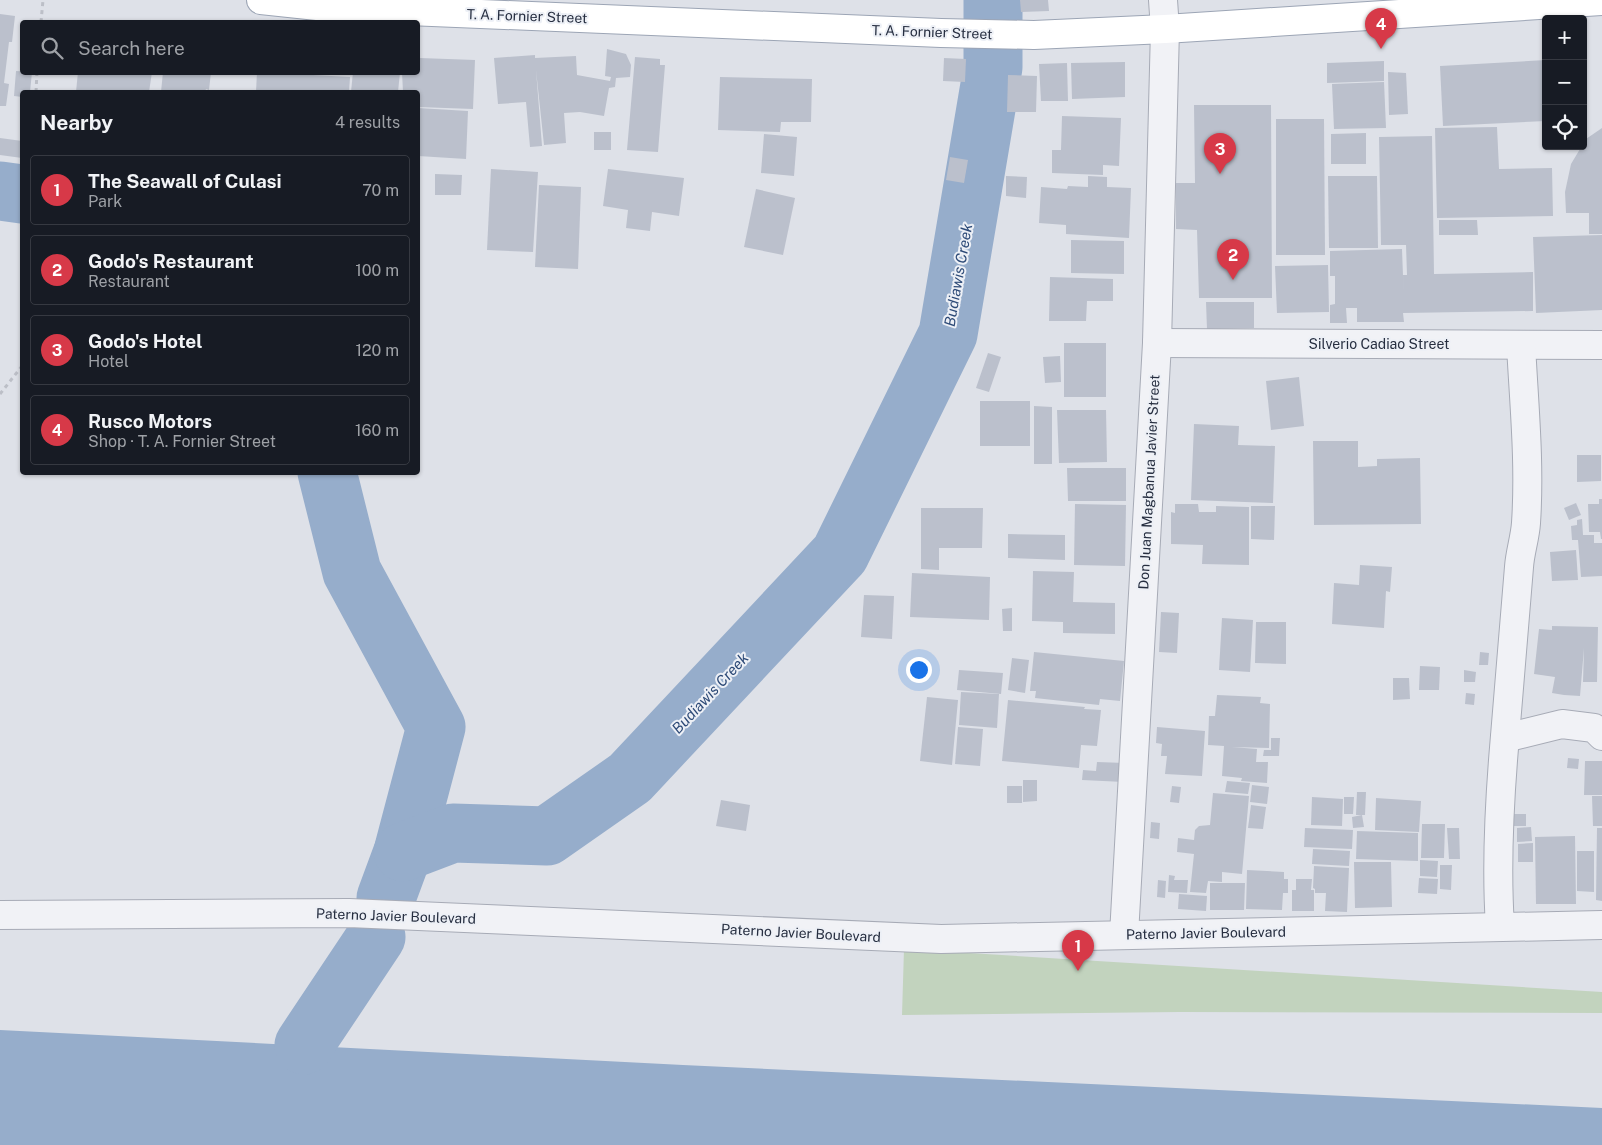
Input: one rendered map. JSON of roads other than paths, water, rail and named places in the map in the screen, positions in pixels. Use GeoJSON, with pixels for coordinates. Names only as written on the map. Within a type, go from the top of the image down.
{"type":"FeatureCollection","features":[{"type":"Feature","properties":{"kind":"main road","name":"T. A. Fornier Street"},"geometry":{"type":"LineString","coordinates":[[261,0],[1034,36],[1602,1]]}},
{"type":"Feature","properties":{"kind":"street","name":"Don Juan Magbanua Javier Street"},"geometry":{"type":"LineString","coordinates":[[1124,935],[1157,343],[1165,29],[1163,0]]}},
{"type":"Feature","properties":{"kind":"street","name":"Silverio Cadiao Street"},"geometry":{"type":"LineString","coordinates":[[1157,343],[1602,345]]}},
{"type":"Feature","properties":{"kind":"street"},"geometry":{"type":"LineString","coordinates":[[1500,926],[1497,886],[1500,794],[1519,565],[1526,524],[1528,464],[1521,345]]}},
{"type":"Feature","properties":{"kind":"street"},"geometry":{"type":"LineString","coordinates":[[1505,738],[1562,724],[1594,728],[1602,736]]}},
{"type":"Feature","properties":{"kind":"street","name":"Paterno Javier Boulevard"},"geometry":{"type":"LineString","coordinates":[[0,915],[349,913],[941,939],[1602,925]]}},
{"type":"Feature","properties":{"kind":"water"},"geometry":{"type":"Polygon","coordinates":[[[0,1030],[683,1065],[1602,1108],[1602,1145],[0,1145],[0,1030]]]}},
{"type":"Feature","properties":{"kind":"waterway","name":"Budiawis Creek"},"geometry":{"type":"LineString","coordinates":[[403,852],[453,833],[547,836],[630,778],[840,554],[948,334],[993,67],[993,0]]}},
{"type":"Feature","properties":{"kind":"waterway","name":"Budiawis Creek"},"geometry":{"type":"LineString","coordinates":[[0,191],[20,194]]}},
{"type":"Feature","properties":{"kind":"waterway","name":"Budiawis Creek"},"geometry":{"type":"LineString","coordinates":[[328,475],[352,572],[436,727],[403,852],[386,898]]}},
{"type":"Feature","properties":{"kind":"waterway"},"geometry":{"type":"LineString","coordinates":[[304,1045],[376,937]]}},
{"type":"Feature","properties":{"kind":"place","name":"Rusco Motors"},"geometry":{"type":"Point","coordinates":[1381,49]}},
{"type":"Feature","properties":{"kind":"place","name":"Godo's Hotel"},"geometry":{"type":"Point","coordinates":[1220,174]}},
{"type":"Feature","properties":{"kind":"place","name":"Godo's Restaurant"},"geometry":{"type":"Point","coordinates":[1233,280]}},
{"type":"Feature","properties":{"kind":"place","name":"The Seawall of Culasi"},"geometry":{"type":"Point","coordinates":[1078,971]}}]}
